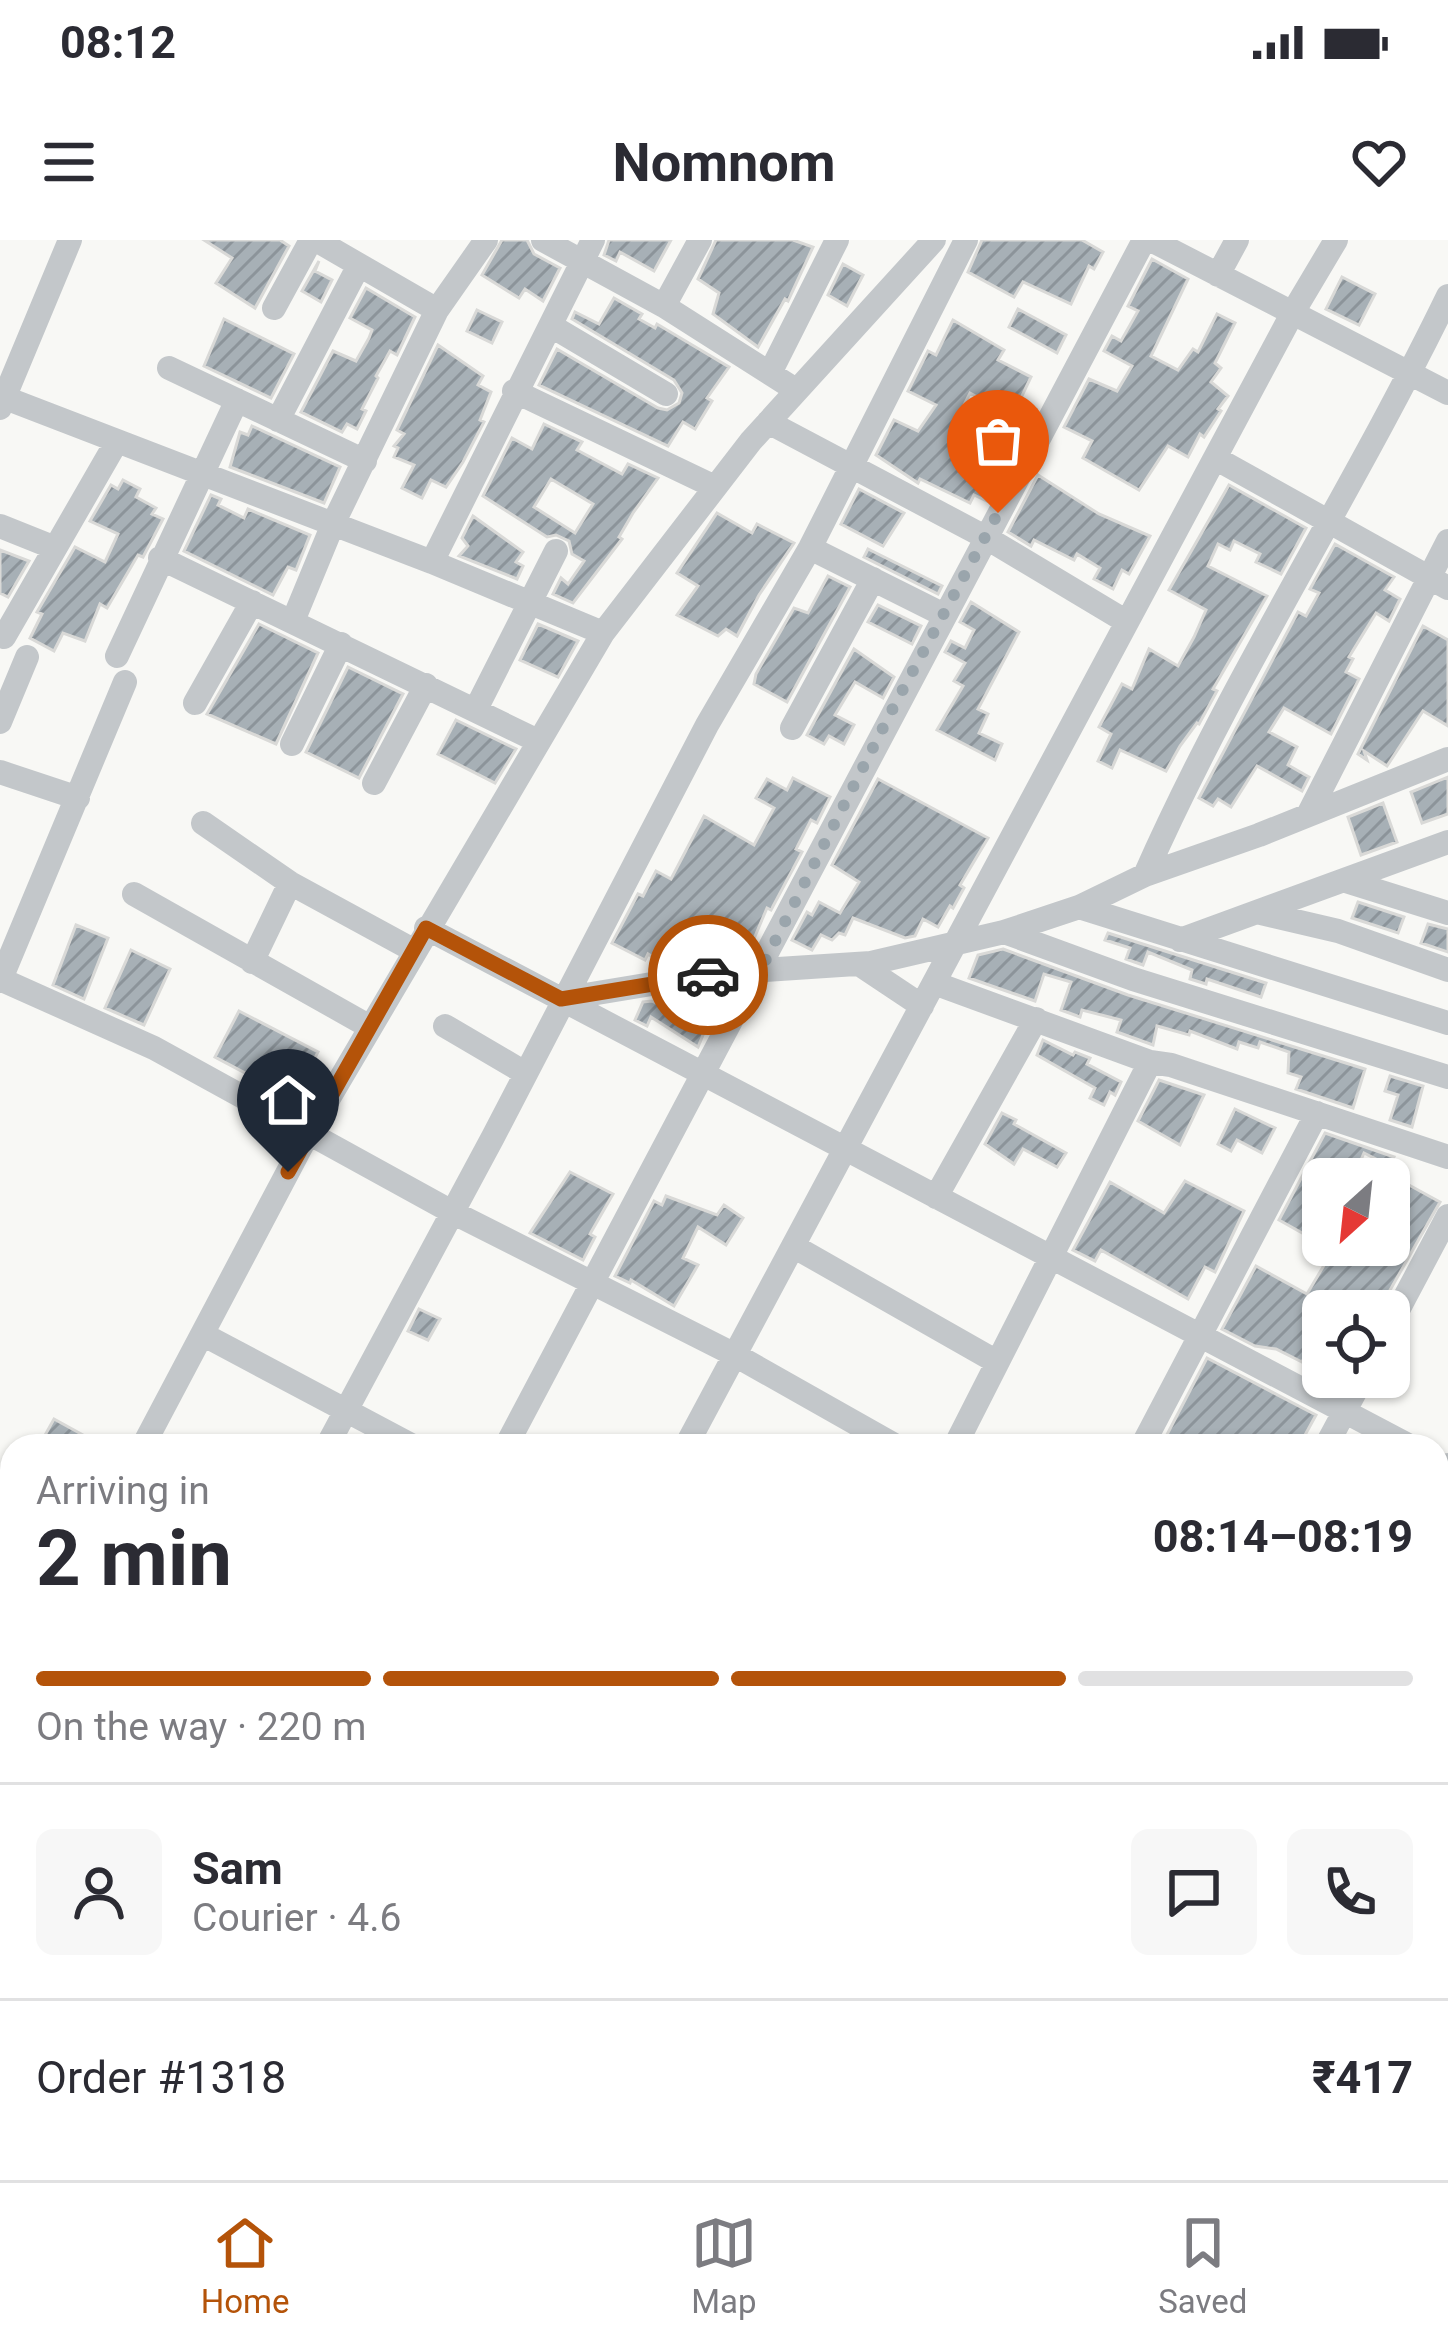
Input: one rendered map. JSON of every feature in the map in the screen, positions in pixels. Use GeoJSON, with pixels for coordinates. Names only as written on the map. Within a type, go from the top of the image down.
{"type":"FeatureCollection","features":[{"type":"Feature","properties":{"kind":"street"},"geometry":{"type":"LineString","coordinates":[[274,308],[314,240],[437,310]]}},
{"type":"Feature","properties":{"kind":"street"},"geometry":{"type":"LineString","coordinates":[[293,621],[333,524],[437,310],[485,240]]}},
{"type":"Feature","properties":{"kind":"street"},"geometry":{"type":"LineString","coordinates":[[542,240],[588,251],[796,390]]}},
{"type":"Feature","properties":{"kind":"street"},"geometry":{"type":"LineString","coordinates":[[664,306],[700,240]]}},
{"type":"Feature","properties":{"kind":"street"},"geometry":{"type":"LineString","coordinates":[[770,374],[837,240]]}},
{"type":"Feature","properties":{"kind":"street"},"geometry":{"type":"LineString","coordinates":[[150,1434],[308,1132],[603,633],[768,422],[934,240]]}},
{"type":"Feature","properties":{"kind":"street"},"geometry":{"type":"LineString","coordinates":[[333,1434],[707,725],[809,548],[966,240]]}},
{"type":"Feature","properties":{"kind":"street"},"geometry":{"type":"LineString","coordinates":[[512,1434],[985,537],[1147,240],[1448,393]]}},
{"type":"Feature","properties":{"kind":"street"},"geometry":{"type":"LineString","coordinates":[[1218,275],[1237,240]]}},
{"type":"Feature","properties":{"kind":"street"},"geometry":{"type":"LineString","coordinates":[[692,1434],[1292,314],[1336,240]]}},
{"type":"Feature","properties":{"kind":"street"},"geometry":{"type":"LineString","coordinates":[[77,242],[2,400],[202,472],[603,633]]}},
{"type":"Feature","properties":{"kind":"street"},"geometry":{"type":"LineString","coordinates":[[432,562],[588,251]]}},
{"type":"Feature","properties":{"kind":"street"},"geometry":{"type":"LineString","coordinates":[[278,420],[359,265]]}},
{"type":"Feature","properties":{"kind":"street"},"geometry":{"type":"LineString","coordinates":[[1145,875],[1209,741],[1448,296]]}},
{"type":"Feature","properties":{"kind":"street"},"geometry":{"type":"LineString","coordinates":[[553,327],[666,394]]}},
{"type":"Feature","properties":{"kind":"street"},"geometry":{"type":"LineString","coordinates":[[169,368],[365,461]]}},
{"type":"Feature","properties":{"kind":"street"},"geometry":{"type":"LineString","coordinates":[[514,391],[715,488]]}},
{"type":"Feature","properties":{"kind":"street"},"geometry":{"type":"LineString","coordinates":[[117,656],[237,400]]}},
{"type":"Feature","properties":{"kind":"street"},"geometry":{"type":"LineString","coordinates":[[768,422],[985,537],[1127,622]]}},
{"type":"Feature","properties":{"kind":"street"},"geometry":{"type":"LineString","coordinates":[[0,636],[4,637],[117,441]]}},
{"type":"Feature","properties":{"kind":"street"},"geometry":{"type":"LineString","coordinates":[[1215,458],[1438,583]]}},
{"type":"Feature","properties":{"kind":"street"},"geometry":{"type":"LineString","coordinates":[[0,526],[56,548]]}},
{"type":"Feature","properties":{"kind":"street"},"geometry":{"type":"LineString","coordinates":[[1309,813],[1438,583],[1448,541]]}},
{"type":"Feature","properties":{"kind":"street"},"geometry":{"type":"LineString","coordinates":[[809,548],[944,615]]}},
{"type":"Feature","properties":{"kind":"street"},"geometry":{"type":"LineString","coordinates":[[476,709],[556,551]]}},
{"type":"Feature","properties":{"kind":"street"},"geometry":{"type":"LineString","coordinates":[[160,558],[538,740]]}},
{"type":"Feature","properties":{"kind":"street"},"geometry":{"type":"LineString","coordinates":[[792,728],[873,579]]}},
{"type":"Feature","properties":{"kind":"street"},"geometry":{"type":"LineString","coordinates":[[195,703],[252,602]]}},
{"type":"Feature","properties":{"kind":"street"},"geometry":{"type":"LineString","coordinates":[[292,744],[341,644]]}},
{"type":"Feature","properties":{"kind":"street"},"geometry":{"type":"LineString","coordinates":[[0,722],[27,657]]}},
{"type":"Feature","properties":{"kind":"street"},"geometry":{"type":"LineString","coordinates":[[124,682],[0,980],[154,1048],[452,1212],[735,1355],[875,1434]]}},
{"type":"Feature","properties":{"kind":"street"},"geometry":{"type":"LineString","coordinates":[[374,782],[426,685]]}},
{"type":"Feature","properties":{"kind":"street"},"geometry":{"type":"LineString","coordinates":[[561,999],[718,974],[859,964],[1004,932],[1448,759]]}},
{"type":"Feature","properties":{"kind":"street"},"geometry":{"type":"LineString","coordinates":[[0,772],[78,798]]}},
{"type":"Feature","properties":{"kind":"street"},"geometry":{"type":"LineString","coordinates":[[202,823],[290,883],[561,999],[1387,1434]]}},
{"type":"Feature","properties":{"kind":"street"},"geometry":{"type":"LineString","coordinates":[[1179,940],[1448,842]]}},
{"type":"Feature","properties":{"kind":"street"},"geometry":{"type":"LineString","coordinates":[[1346,881],[1448,913]]}},
{"type":"Feature","properties":{"kind":"street"},"geometry":{"type":"LineString","coordinates":[[252,962],[290,883]]}},
{"type":"Feature","properties":{"kind":"street"},"geometry":{"type":"LineString","coordinates":[[134,894],[370,1027]]}},
{"type":"Feature","properties":{"kind":"street"},"geometry":{"type":"LineString","coordinates":[[1078,907],[1448,1023]]}},
{"type":"Feature","properties":{"kind":"street"},"geometry":{"type":"LineString","coordinates":[[1258,912],[1338,931],[1448,970]]}},
{"type":"Feature","properties":{"kind":"street"},"geometry":{"type":"LineString","coordinates":[[1004,932],[1133,979],[1448,1077]]}},
{"type":"Feature","properties":{"kind":"street"},"geometry":{"type":"LineString","coordinates":[[859,964],[922,1006]]}},
{"type":"Feature","properties":{"kind":"street"},"geometry":{"type":"LineString","coordinates":[[934,983],[1150,1062],[1448,1157]]}},
{"type":"Feature","properties":{"kind":"street"},"geometry":{"type":"LineString","coordinates":[[936,1197],[1036,1019]]}},
{"type":"Feature","properties":{"kind":"street"},"geometry":{"type":"LineString","coordinates":[[445,1026],[526,1073]]}},
{"type":"Feature","properties":{"kind":"street"},"geometry":{"type":"LineString","coordinates":[[961,1434],[1150,1062]]}},
{"type":"Feature","properties":{"kind":"street"},"geometry":{"type":"LineString","coordinates":[[1148,1434],[1317,1113]]}},
{"type":"Feature","properties":{"kind":"street"},"geometry":{"type":"LineString","coordinates":[[1409,1290],[1448,1216]]}},
{"type":"Feature","properties":{"kind":"street"},"geometry":{"type":"LineString","coordinates":[[793,1246],[997,1362]]}},
{"type":"Feature","properties":{"kind":"street"},"geometry":{"type":"LineString","coordinates":[[204,1335],[391,1434]]}},
{"type":"Feature","properties":{"kind":"street"},"geometry":{"type":"LineString","coordinates":[[1333,1434],[1352,1398]]}},
{"type":"Feature","properties":{"kind":"building"},"geometry":{"type":"Polygon","coordinates":[[[204,240],[280,240],[289,246],[255,308],[216,283],[232,258],[204,240]]]}},
{"type":"Feature","properties":{"kind":"building"},"geometry":{"type":"Polygon","coordinates":[[[502,240],[527,240],[534,254],[560,268],[543,301],[525,289],[519,298],[482,275],[502,240]]]}},
{"type":"Feature","properties":{"kind":"building"},"geometry":{"type":"Polygon","coordinates":[[[609,240],[671,240],[654,271],[620,252],[616,261],[604,255],[609,240]]]}},
{"type":"Feature","properties":{"kind":"building"},"geometry":{"type":"Polygon","coordinates":[[[716,240],[793,240],[813,247],[788,301],[785,299],[758,347],[713,314],[719,293],[698,279],[716,240]]]}},
{"type":"Feature","properties":{"kind":"building"},"geometry":{"type":"Polygon","coordinates":[[[982,240],[1082,240],[1103,252],[1094,269],[1089,266],[1071,304],[1023,282],[1014,297],[968,272],[982,240]]]}},
{"type":"Feature","properties":{"kind":"building"},"geometry":{"type":"Polygon","coordinates":[[[1152,259],[1188,279],[1151,356],[1178,370],[1193,349],[1198,352],[1217,314],[1235,323],[1215,363],[1221,368],[1211,382],[1228,396],[1221,411],[1204,437],[1200,434],[1188,457],[1168,446],[1139,490],[1083,458],[1092,441],[1064,427],[1089,379],[1117,391],[1132,366],[1104,351],[1112,336],[1121,341],[1138,311],[1128,306],[1152,259]]]}},
{"type":"Feature","properties":{"kind":"building"},"geometry":{"type":"Polygon","coordinates":[[[319,261],[315,271],[332,280],[321,302],[302,291],[319,261]]]}},
{"type":"Feature","properties":{"kind":"building"},"geometry":{"type":"Polygon","coordinates":[[[843,264],[863,275],[847,306],[828,295],[843,264]]]}},
{"type":"Feature","properties":{"kind":"building"},"geometry":{"type":"Polygon","coordinates":[[[1342,277],[1375,294],[1359,325],[1326,309],[1342,277]]]}},
{"type":"Feature","properties":{"kind":"building"},"geometry":{"type":"Polygon","coordinates":[[[366,288],[415,317],[397,355],[390,351],[376,376],[357,429],[347,424],[342,432],[301,412],[333,351],[356,361],[369,338],[372,330],[350,318],[366,288]]]}},
{"type":"Feature","properties":{"kind":"building"},"geometry":{"type":"Polygon","coordinates":[[[614,298],[642,314],[639,319],[655,328],[657,324],[729,367],[707,398],[712,401],[695,429],[683,422],[668,446],[539,385],[557,349],[658,408],[667,410],[679,403],[682,393],[674,380],[572,319],[575,312],[599,324],[614,298]]]}},
{"type":"Feature","properties":{"kind":"building"},"geometry":{"type":"Polygon","coordinates":[[[1018,309],[1066,335],[1057,353],[1009,327],[1018,309]]]}},
{"type":"Feature","properties":{"kind":"building"},"geometry":{"type":"Polygon","coordinates":[[[477,310],[502,322],[492,343],[467,331],[477,310]]]}},
{"type":"Feature","properties":{"kind":"building"},"geometry":{"type":"Polygon","coordinates":[[[224,319],[294,354],[271,398],[204,366],[224,319]]]}},
{"type":"Feature","properties":{"kind":"building"},"geometry":{"type":"Polygon","coordinates":[[[953,320],[1004,350],[998,360],[1031,377],[1020,400],[1036,409],[987,501],[974,495],[970,503],[920,479],[918,483],[876,455],[894,420],[918,431],[936,405],[908,391],[928,351],[936,355],[953,320]],[[970,393],[956,421],[977,433],[995,407],[970,393]]]}},
{"type":"Feature","properties":{"kind":"building"},"geometry":{"type":"Polygon","coordinates":[[[438,345],[483,376],[478,385],[491,392],[480,420],[484,422],[463,462],[446,487],[431,480],[422,498],[402,488],[414,465],[394,457],[398,448],[394,446],[404,434],[397,430],[438,345]]]}},
{"type":"Feature","properties":{"kind":"building"},"geometry":{"type":"Polygon","coordinates":[[[544,424],[582,442],[577,450],[622,474],[628,464],[658,478],[633,513],[622,539],[573,603],[553,594],[561,578],[568,584],[584,561],[572,554],[569,541],[547,537],[483,496],[512,438],[532,449],[544,424]],[[551,479],[534,507],[575,533],[593,504],[551,479]]]}},
{"type":"Feature","properties":{"kind":"building"},"geometry":{"type":"Polygon","coordinates":[[[252,426],[340,467],[324,503],[230,467],[240,432],[248,435],[252,426]]]}},
{"type":"Feature","properties":{"kind":"building"},"geometry":{"type":"Polygon","coordinates":[[[1038,475],[1099,514],[1150,536],[1129,574],[1122,570],[1113,589],[1094,579],[1100,568],[1077,554],[1074,560],[1034,540],[1031,546],[1008,532],[1038,475]]]}},
{"type":"Feature","properties":{"kind":"building"},"geometry":{"type":"Polygon","coordinates":[[[123,480],[140,489],[136,497],[156,508],[152,514],[163,519],[107,608],[100,604],[85,641],[63,633],[54,651],[30,638],[42,614],[37,612],[75,547],[105,562],[118,534],[90,521],[111,485],[118,489],[123,480]]]}},
{"type":"Feature","properties":{"kind":"building"},"geometry":{"type":"Polygon","coordinates":[[[1229,485],[1306,528],[1281,574],[1256,562],[1260,554],[1234,541],[1230,550],[1218,544],[1208,566],[1267,596],[1213,689],[1217,691],[1199,724],[1166,771],[1120,750],[1112,768],[1098,761],[1111,734],[1099,727],[1122,684],[1132,689],[1149,649],[1178,666],[1194,637],[1206,610],[1169,590],[1229,485]]]}},
{"type":"Feature","properties":{"kind":"building"},"geometry":{"type":"Polygon","coordinates":[[[859,489],[904,513],[883,546],[841,524],[859,489]]]}},
{"type":"Feature","properties":{"kind":"building"},"geometry":{"type":"Polygon","coordinates":[[[211,495],[221,499],[218,505],[244,518],[248,509],[310,535],[296,570],[288,567],[273,595],[184,551],[211,495]]]}},
{"type":"Feature","properties":{"kind":"building"},"geometry":{"type":"Polygon","coordinates":[[[717,513],[752,533],[757,524],[794,543],[737,636],[726,629],[718,636],[677,615],[698,586],[677,573],[717,513]]]}},
{"type":"Feature","properties":{"kind":"building"},"geometry":{"type":"Polygon","coordinates":[[[473,516],[523,552],[516,562],[523,566],[517,579],[459,556],[468,546],[462,538],[473,516]]]}},
{"type":"Feature","properties":{"kind":"building"},"geometry":{"type":"Polygon","coordinates":[[[1335,544],[1394,577],[1385,590],[1400,599],[1389,621],[1376,613],[1349,657],[1353,659],[1346,672],[1359,679],[1331,734],[1284,708],[1269,732],[1297,747],[1288,765],[1309,777],[1302,791],[1257,766],[1231,807],[1218,799],[1213,806],[1199,798],[1298,612],[1306,616],[1319,593],[1310,589],[1335,544]]]}},
{"type":"Feature","properties":{"kind":"building"},"geometry":{"type":"Polygon","coordinates":[[[868,549],[942,586],[938,594],[864,557],[868,549]]]}},
{"type":"Feature","properties":{"kind":"building"},"geometry":{"type":"Polygon","coordinates":[[[0,550],[29,561],[8,597],[0,593],[0,550]]]}},
{"type":"Feature","properties":{"kind":"building"},"geometry":{"type":"Polygon","coordinates":[[[828,576],[850,587],[787,702],[754,684],[756,674],[794,608],[808,613],[828,576]]]}},
{"type":"Feature","properties":{"kind":"building"},"geometry":{"type":"Polygon","coordinates":[[[971,602],[1019,632],[978,709],[988,714],[979,733],[1002,744],[995,760],[937,730],[963,686],[954,681],[965,663],[945,652],[951,641],[965,648],[974,630],[960,622],[971,602]]]}},
{"type":"Feature","properties":{"kind":"building"},"geometry":{"type":"Polygon","coordinates":[[[878,605],[921,626],[912,644],[868,622],[878,605]]]}},
{"type":"Feature","properties":{"kind":"building"},"geometry":{"type":"Polygon","coordinates":[[[259,624],[318,653],[276,744],[207,714],[259,624]]]}},
{"type":"Feature","properties":{"kind":"building"},"geometry":{"type":"Polygon","coordinates":[[[538,624],[578,641],[558,677],[520,660],[538,624]]]}},
{"type":"Feature","properties":{"kind":"building"},"geometry":{"type":"Polygon","coordinates":[[[1423,626],[1448,640],[1448,726],[1423,711],[1387,766],[1364,751],[1367,760],[1358,754],[1423,626]]]}},
{"type":"Feature","properties":{"kind":"building"},"geometry":{"type":"Polygon","coordinates":[[[854,649],[894,677],[883,698],[855,682],[835,715],[854,725],[844,744],[829,736],[824,744],[807,735],[854,649]]]}},
{"type":"Feature","properties":{"kind":"building"},"geometry":{"type":"Polygon","coordinates":[[[348,667],[403,694],[359,778],[306,752],[348,667]]]}},
{"type":"Feature","properties":{"kind":"building"},"geometry":{"type":"Polygon","coordinates":[[[456,720],[516,749],[495,783],[438,754],[456,720]]]}},
{"type":"Feature","properties":{"kind":"building"},"geometry":{"type":"Polygon","coordinates":[[[1448,777],[1448,814],[1422,823],[1411,792],[1448,777]]]}},
{"type":"Feature","properties":{"kind":"building"},"geometry":{"type":"Polygon","coordinates":[[[793,778],[830,797],[817,823],[811,820],[796,849],[802,852],[771,910],[767,908],[747,955],[715,957],[691,945],[688,951],[681,947],[666,965],[612,943],[656,871],[671,879],[704,816],[754,845],[774,808],[756,798],[767,779],[787,790],[793,778]]]}},
{"type":"Feature","properties":{"kind":"building"},"geometry":{"type":"Polygon","coordinates":[[[878,779],[988,838],[960,885],[964,888],[953,908],[938,927],[923,919],[915,936],[905,938],[853,918],[845,935],[839,933],[832,940],[821,935],[812,950],[792,940],[807,912],[812,915],[819,902],[840,913],[859,882],[832,865],[878,779]]]}},
{"type":"Feature","properties":{"kind":"building"},"geometry":{"type":"Polygon","coordinates":[[[1383,803],[1397,842],[1361,855],[1348,817],[1383,803]]]}},
{"type":"Feature","properties":{"kind":"building"},"geometry":{"type":"Polygon","coordinates":[[[1358,902],[1404,917],[1398,933],[1352,918],[1358,902]]]}},
{"type":"Feature","properties":{"kind":"building"},"geometry":{"type":"Polygon","coordinates":[[[1428,924],[1448,929],[1448,952],[1421,943],[1428,924]]]}},
{"type":"Feature","properties":{"kind":"building"},"geometry":{"type":"Polygon","coordinates":[[[76,925],[108,938],[84,999],[53,985],[76,925]]]}},
{"type":"Feature","properties":{"kind":"building"},"geometry":{"type":"Polygon","coordinates":[[[1108,933],[1266,983],[1261,997],[1207,979],[1206,984],[1190,979],[1192,970],[1148,952],[1143,965],[1126,959],[1130,948],[1105,940],[1108,933]]]}},
{"type":"Feature","properties":{"kind":"building"},"geometry":{"type":"Polygon","coordinates":[[[1003,949],[1128,995],[1365,1069],[1353,1108],[1296,1089],[1301,1077],[1288,1073],[1289,1052],[1260,1042],[1258,1048],[1239,1042],[1237,1049],[1190,1031],[1189,1035],[1157,1026],[1153,1045],[1117,1032],[1121,1020],[1082,1010],[1080,1017],[1061,1010],[1071,982],[1044,974],[1035,1001],[969,978],[978,955],[1003,949]]]}},
{"type":"Feature","properties":{"kind":"building"},"geometry":{"type":"Polygon","coordinates":[[[131,950],[170,969],[144,1025],[105,1008],[131,950]]]}},
{"type":"Feature","properties":{"kind":"building"},"geometry":{"type":"Polygon","coordinates":[[[699,997],[715,1006],[698,1047],[651,1017],[647,1026],[635,1020],[643,1002],[666,1007],[669,1000],[691,1013],[699,997]]]}},
{"type":"Feature","properties":{"kind":"building"},"geometry":{"type":"Polygon","coordinates":[[[239,1011],[318,1052],[294,1099],[215,1057],[239,1011]]]}},
{"type":"Feature","properties":{"kind":"building"},"geometry":{"type":"Polygon","coordinates":[[[1043,1040],[1090,1058],[1087,1064],[1121,1082],[1115,1095],[1110,1092],[1104,1105],[1090,1098],[1095,1088],[1037,1055],[1043,1040]]]}},
{"type":"Feature","properties":{"kind":"building"},"geometry":{"type":"Polygon","coordinates":[[[1390,1076],[1423,1086],[1412,1127],[1390,1120],[1398,1095],[1385,1091],[1390,1076]]]}},
{"type":"Feature","properties":{"kind":"building"},"geometry":{"type":"Polygon","coordinates":[[[1159,1080],[1204,1095],[1180,1145],[1138,1121],[1159,1080]]]}},
{"type":"Feature","properties":{"kind":"building"},"geometry":{"type":"Polygon","coordinates":[[[1235,1109],[1275,1128],[1262,1153],[1237,1140],[1231,1151],[1218,1144],[1235,1109]]]}},
{"type":"Feature","properties":{"kind":"building"},"geometry":{"type":"Polygon","coordinates":[[[1002,1113],[1066,1153],[1057,1167],[1023,1149],[1014,1164],[985,1144],[1002,1113]]]}},
{"type":"Feature","properties":{"kind":"building"},"geometry":{"type":"Polygon","coordinates":[[[1325,1133],[1394,1157],[1374,1158],[1364,1153],[1362,1158],[1312,1158],[1325,1133]]]}},
{"type":"Feature","properties":{"kind":"building"},"geometry":{"type":"Polygon","coordinates":[[[570,1172],[613,1194],[590,1234],[595,1237],[583,1260],[530,1233],[570,1172]]]}},
{"type":"Feature","properties":{"kind":"building"},"geometry":{"type":"Polygon","coordinates":[[[1302,1176],[1302,1233],[1279,1220],[1302,1176]]]}},
{"type":"Feature","properties":{"kind":"building"},"geometry":{"type":"Polygon","coordinates":[[[1185,1181],[1244,1211],[1215,1272],[1205,1267],[1188,1299],[1101,1250],[1095,1261],[1073,1250],[1110,1182],[1164,1213],[1185,1181]]]}},
{"type":"Feature","properties":{"kind":"building"},"geometry":{"type":"Polygon","coordinates":[[[1410,1186],[1440,1202],[1410,1255],[1410,1186]]]}},
{"type":"Feature","properties":{"kind":"building"},"geometry":{"type":"Polygon","coordinates":[[[666,1196],[717,1215],[724,1205],[743,1218],[726,1245],[698,1227],[683,1258],[698,1265],[674,1306],[631,1280],[615,1276],[654,1201],[662,1205],[666,1196]]]}},
{"type":"Feature","properties":{"kind":"building"},"geometry":{"type":"Polygon","coordinates":[[[1256,1266],[1302,1291],[1302,1362],[1222,1329],[1256,1266]]]}},
{"type":"Feature","properties":{"kind":"building"},"geometry":{"type":"Polygon","coordinates":[[[1324,1266],[1404,1266],[1390,1290],[1309,1290],[1324,1266]]]}},
{"type":"Feature","properties":{"kind":"building"},"geometry":{"type":"Polygon","coordinates":[[[419,1309],[440,1319],[428,1340],[408,1331],[419,1309]]]}},
{"type":"Feature","properties":{"kind":"building"},"geometry":{"type":"Polygon","coordinates":[[[1207,1358],[1316,1415],[1306,1434],[1167,1434],[1207,1358]]]}},
{"type":"Feature","properties":{"kind":"building"},"geometry":{"type":"Polygon","coordinates":[[[54,1419],[81,1434],[46,1434],[54,1419]]]}},
{"type":"Feature","properties":{"kind":"way so far"},"geometry":{"type":"LineString","coordinates":[[708,975],[760,971],[998,513]]}},
{"type":"Feature","properties":{"kind":"route"},"geometry":{"type":"LineString","coordinates":[[288,1172],[426,928],[561,999],[708,975]]}}]}
